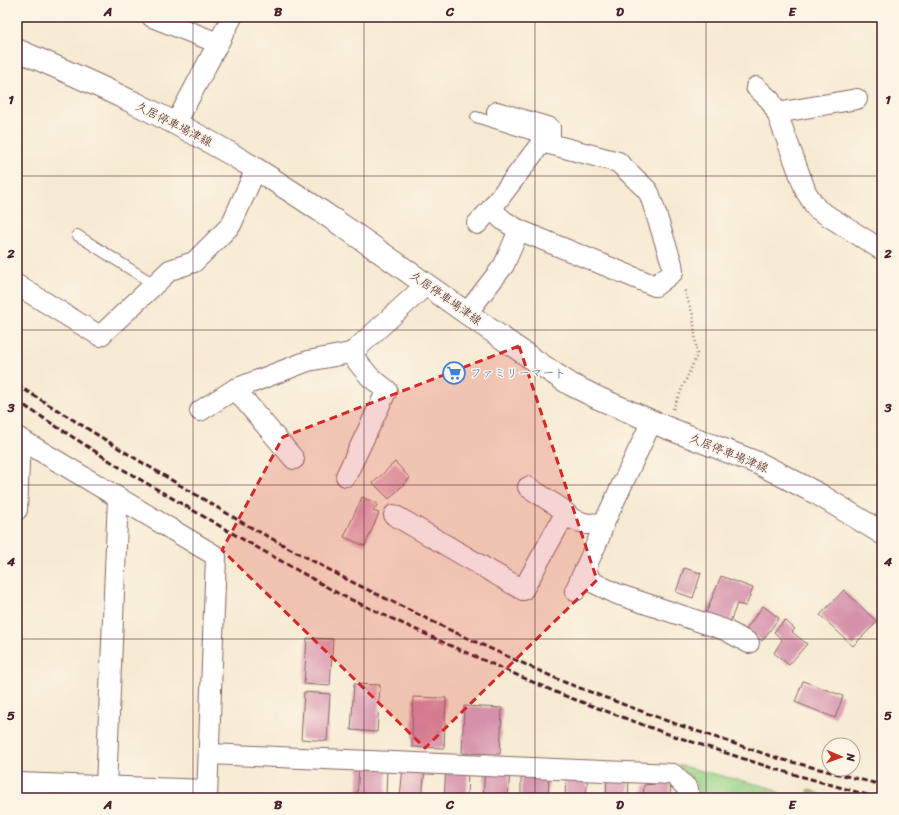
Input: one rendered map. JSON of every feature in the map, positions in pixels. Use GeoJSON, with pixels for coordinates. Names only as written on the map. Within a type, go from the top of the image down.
{"type":"FeatureCollection","features":[{"type":"Feature","properties":{"kind":"main road","name":"久居停車場津線"},"geometry":{"type":"LineString","coordinates":[[17,50],[176,123],[256,169],[352,233],[570,384],[598,398],[659,424],[760,464],[818,494],[882,533]]}},
{"type":"Feature","properties":{"kind":"street"},"geometry":{"type":"LineString","coordinates":[[152,17],[218,43]]}},
{"type":"Feature","properties":{"kind":"street"},"geometry":{"type":"LineString","coordinates":[[176,123],[232,17]]}},
{"type":"Feature","properties":{"kind":"street"},"geometry":{"type":"LineString","coordinates":[[756,87],[770,100],[777,113],[806,192],[817,209],[882,250]]}},
{"type":"Feature","properties":{"kind":"street"},"geometry":{"type":"LineString","coordinates":[[777,113],[857,99]]}},
{"type":"Feature","properties":{"kind":"street"},"geometry":{"type":"LineString","coordinates":[[476,224],[492,209],[546,143],[550,128],[497,112]]}},
{"type":"Feature","properties":{"kind":"street"},"geometry":{"type":"LineString","coordinates":[[492,209],[504,221],[519,230],[655,286],[673,272],[672,264],[650,195],[646,190],[618,162],[546,143]]}},
{"type":"Feature","properties":{"kind":"street"},"geometry":{"type":"LineString","coordinates":[[17,285],[100,336],[170,270],[194,262],[231,225],[256,169]]}},
{"type":"Feature","properties":{"kind":"street"},"geometry":{"type":"LineString","coordinates":[[467,313],[504,265],[519,230]]}},
{"type":"Feature","properties":{"kind":"street"},"geometry":{"type":"LineString","coordinates":[[200,411],[235,389],[308,361],[350,353],[426,285]]}},
{"type":"Feature","properties":{"kind":"street"},"geometry":{"type":"LineString","coordinates":[[346,476],[387,390],[370,377],[350,353]]}},
{"type":"Feature","properties":{"kind":"street"},"geometry":{"type":"LineString","coordinates":[[235,389],[294,459]]}},
{"type":"Feature","properties":{"kind":"street"},"geometry":{"type":"LineString","coordinates":[[575,591],[599,538],[604,523],[659,424]]}},
{"type":"Feature","properties":{"kind":"street"},"geometry":{"type":"LineString","coordinates":[[17,783],[207,794],[216,556],[18,438]]}},
{"type":"Feature","properties":{"kind":"street"},"geometry":{"type":"LineString","coordinates":[[17,510],[18,438]]}},
{"type":"Feature","properties":{"kind":"street"},"geometry":{"type":"LineString","coordinates":[[528,487],[562,509],[572,519],[587,524],[604,523]]}},
{"type":"Feature","properties":{"kind":"street"},"geometry":{"type":"LineString","coordinates":[[106,787],[118,498]]}},
{"type":"Feature","properties":{"kind":"street"},"geometry":{"type":"LineString","coordinates":[[394,515],[523,590],[561,521],[568,515]]}},
{"type":"Feature","properties":{"kind":"street"},"geometry":{"type":"LineString","coordinates":[[586,568],[590,581],[617,594],[725,630],[749,644]]}},
{"type":"Feature","properties":{"kind":"street"},"geometry":{"type":"LineString","coordinates":[[209,754],[674,774],[688,789],[688,798]]}},
{"type":"Feature","properties":{"kind":"lane"},"geometry":{"type":"LineString","coordinates":[[476,117],[533,135],[546,143]]}},
{"type":"Feature","properties":{"kind":"lane"},"geometry":{"type":"LineString","coordinates":[[77,235],[155,285]]}},
{"type":"Feature","properties":{"kind":"path"},"geometry":{"type":"LineString","coordinates":[[659,424],[697,355],[693,315],[681,280],[673,272]]}},
{"type":"Feature","properties":{"kind":"highlighted area"},"geometry":{"type":"Polygon","coordinates":[[[519,346],[597,580],[425,748],[222,550],[283,437],[519,346]]]}},
{"type":"Feature","properties":{"kind":"green space"},"geometry":{"type":"Polygon","coordinates":[[[678,765],[771,788],[788,798],[696,798],[697,785],[678,765]]]}},
{"type":"Feature","properties":{"kind":"green space"},"geometry":{"type":"Polygon","coordinates":[[[809,789],[828,798],[809,798],[807,797],[809,789]]]}},
{"type":"Feature","properties":{"kind":"building"},"geometry":{"type":"Polygon","coordinates":[[[395,462],[410,478],[389,499],[373,483],[395,462]]]}},
{"type":"Feature","properties":{"kind":"building"},"geometry":{"type":"Polygon","coordinates":[[[362,497],[378,504],[373,511],[379,513],[365,546],[344,537],[362,497]]]}},
{"type":"Feature","properties":{"kind":"building"},"geometry":{"type":"Polygon","coordinates":[[[684,568],[701,573],[693,598],[676,592],[684,568]]]}},
{"type":"Feature","properties":{"kind":"building"},"geometry":{"type":"Polygon","coordinates":[[[721,576],[753,588],[746,606],[737,604],[730,622],[706,613],[721,576]]]}},
{"type":"Feature","properties":{"kind":"building"},"geometry":{"type":"Polygon","coordinates":[[[844,590],[877,622],[853,646],[820,615],[844,590]]]}},
{"type":"Feature","properties":{"kind":"building"},"geometry":{"type":"Polygon","coordinates":[[[763,606],[779,618],[762,641],[746,629],[763,606]]]}},
{"type":"Feature","properties":{"kind":"building"},"geometry":{"type":"Polygon","coordinates":[[[785,620],[795,629],[792,632],[807,644],[789,665],[774,653],[782,640],[774,632],[785,620]]]}},
{"type":"Feature","properties":{"kind":"building"},"geometry":{"type":"Polygon","coordinates":[[[307,638],[333,639],[330,686],[304,684],[307,638]]]}},
{"type":"Feature","properties":{"kind":"building"},"geometry":{"type":"Polygon","coordinates":[[[803,681],[843,696],[835,718],[795,702],[803,681]]]}},
{"type":"Feature","properties":{"kind":"building"},"geometry":{"type":"Polygon","coordinates":[[[354,684],[380,685],[377,732],[351,730],[354,684]]]}},
{"type":"Feature","properties":{"kind":"building"},"geometry":{"type":"Polygon","coordinates":[[[304,692],[330,694],[327,741],[301,739],[304,692]]]}},
{"type":"Feature","properties":{"kind":"building"},"geometry":{"type":"Polygon","coordinates":[[[413,697],[446,698],[444,748],[412,747],[413,697]]]}},
{"type":"Feature","properties":{"kind":"building"},"geometry":{"type":"Polygon","coordinates":[[[464,706],[502,708],[500,754],[462,753],[464,706]]]}},
{"type":"Feature","properties":{"kind":"building"},"geometry":{"type":"Polygon","coordinates":[[[359,765],[387,767],[386,798],[357,798],[359,765]]]}},
{"type":"Feature","properties":{"kind":"building"},"geometry":{"type":"Polygon","coordinates":[[[403,766],[425,768],[422,798],[400,798],[403,766]]]}},
{"type":"Feature","properties":{"kind":"building"},"geometry":{"type":"Polygon","coordinates":[[[446,768],[468,769],[467,798],[444,798],[446,768]]]}},
{"type":"Feature","properties":{"kind":"building"},"geometry":{"type":"Polygon","coordinates":[[[485,768],[510,770],[508,798],[483,798],[485,768]]]}},
{"type":"Feature","properties":{"kind":"building"},"geometry":{"type":"Polygon","coordinates":[[[530,770],[549,771],[548,798],[521,798],[521,778],[530,778],[530,770]]]}},
{"type":"Feature","properties":{"kind":"building"},"geometry":{"type":"Polygon","coordinates":[[[566,773],[588,774],[586,798],[565,798],[566,773]]]}},
{"type":"Feature","properties":{"kind":"building"},"geometry":{"type":"Polygon","coordinates":[[[607,777],[629,779],[628,798],[606,798],[607,777]]]}},
{"type":"Feature","properties":{"kind":"building"},"geometry":{"type":"Polygon","coordinates":[[[656,779],[671,779],[670,798],[643,798],[644,785],[655,784],[656,779]]]}},
{"type":"Feature","properties":{"kind":"railway"},"geometry":{"type":"LineString","coordinates":[[17,385],[243,523],[348,580],[454,632],[564,682],[670,722],[780,759],[882,785]]}},
{"type":"Feature","properties":{"kind":"railway"},"geometry":{"type":"LineString","coordinates":[[17,401],[124,470],[341,595],[449,645],[560,694],[665,733],[775,769],[878,798]]}},
{"type":"Feature","properties":{"kind":"place","name":"ファミリーマート"},"geometry":{"type":"Point","coordinates":[454,373]}}]}
